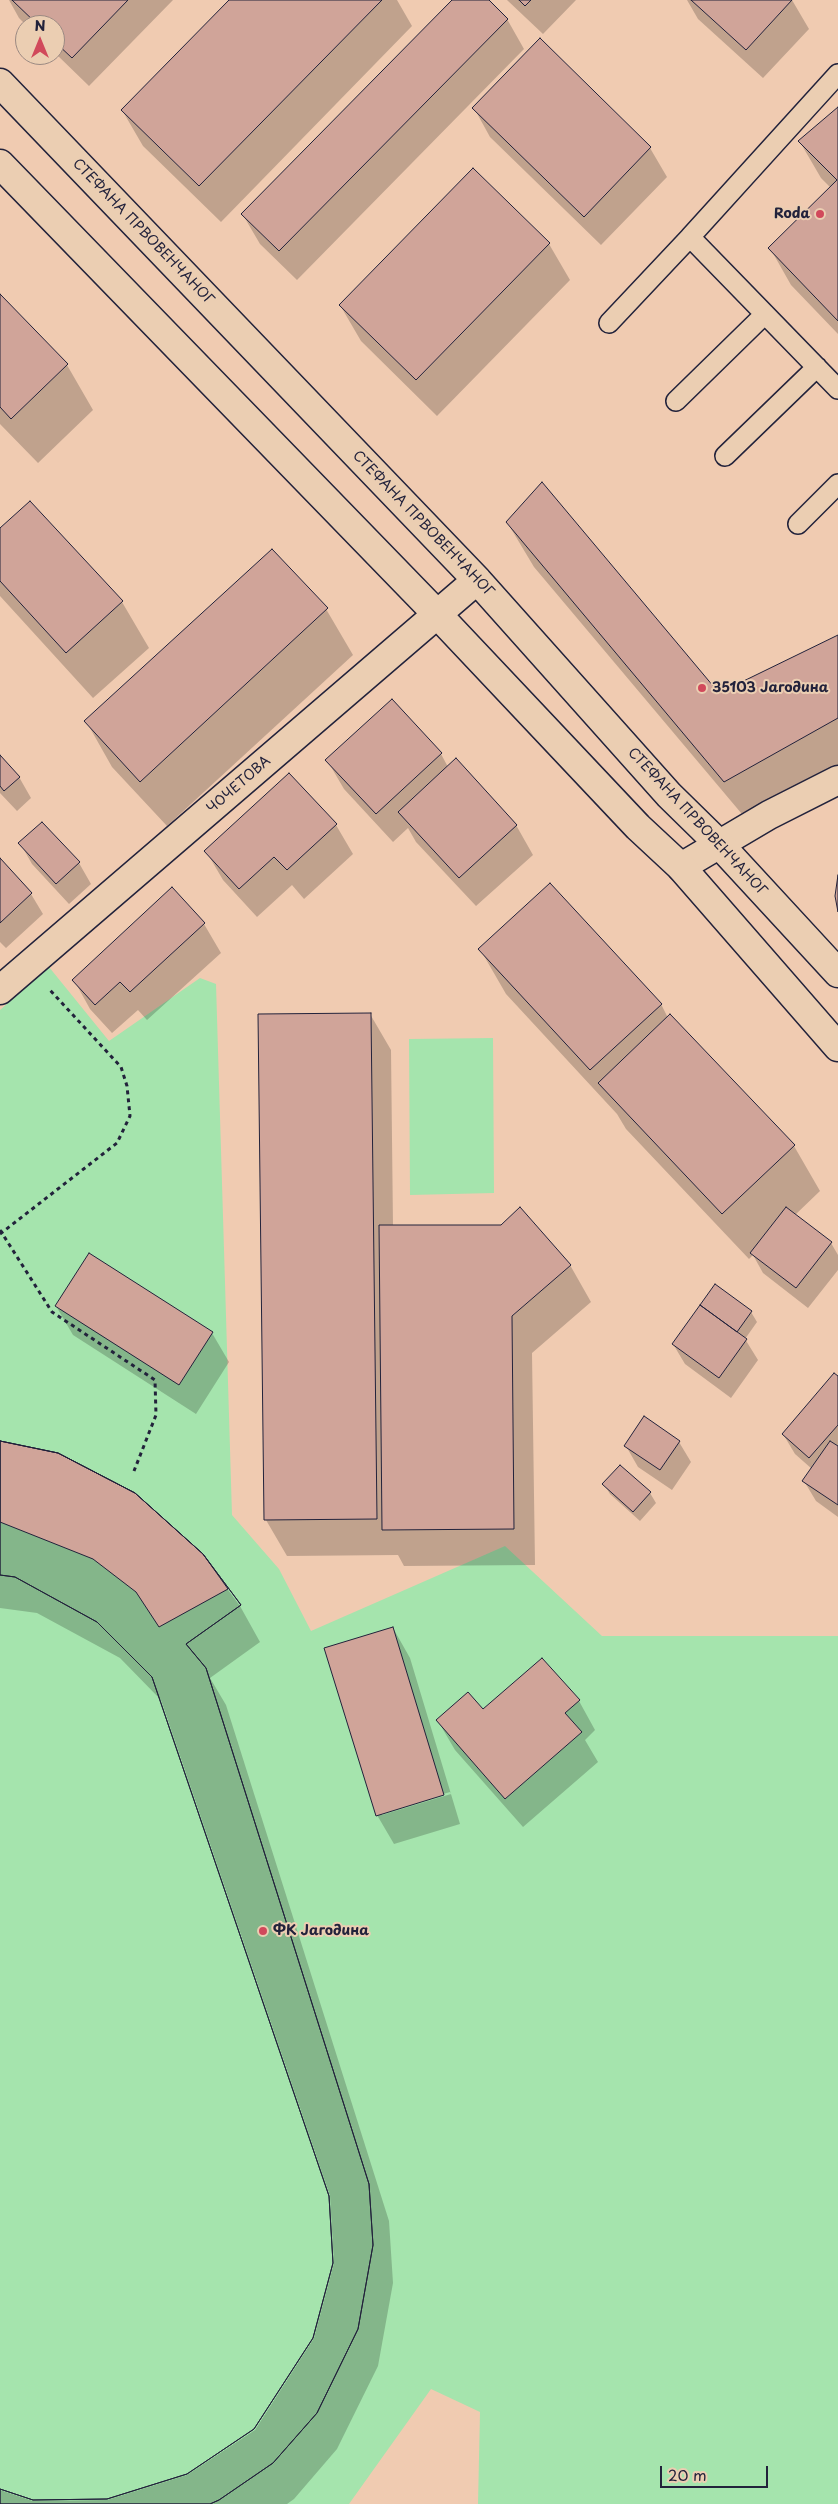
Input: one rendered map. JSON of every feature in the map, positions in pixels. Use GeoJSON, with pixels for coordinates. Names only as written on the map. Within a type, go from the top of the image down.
{"type":"FeatureCollection","features":[{"type":"Feature","properties":{"kind":"street","name":"СТЕФАНА ПРВОВЕНЧАНОГ"},"geometry":{"type":"LineString","coordinates":[[0,83],[477,580],[662,788],[719,844],[838,973]]}},
{"type":"Feature","properties":{"kind":"street"},"geometry":{"type":"LineString","coordinates":[[0,164],[437,614],[638,827],[681,867],[838,1047]]}},
{"type":"Feature","properties":{"kind":"street","name":"ЧОЧЕТОВА"},"geometry":{"type":"LineString","coordinates":[[0,990],[477,580]]}},
{"type":"Feature","properties":{"kind":"street"},"geometry":{"type":"LineString","coordinates":[[681,867],[769,815],[838,780]]}},
{"type":"Feature","properties":{"kind":"lane"},"geometry":{"type":"LineString","coordinates":[[609,324],[838,74]]}},
{"type":"Feature","properties":{"kind":"lane"},"geometry":{"type":"LineString","coordinates":[[690,237],[838,390]]}},
{"type":"Feature","properties":{"kind":"lane"},"geometry":{"type":"LineString","coordinates":[[676,401],[765,314]]}},
{"type":"Feature","properties":{"kind":"lane"},"geometry":{"type":"LineString","coordinates":[[725,456],[817,367]]}},
{"type":"Feature","properties":{"kind":"lane"},"geometry":{"type":"LineString","coordinates":[[798,524],[838,484]]}},
{"type":"Feature","properties":{"kind":"path"},"geometry":{"type":"LineString","coordinates":[[27,966],[121,1066],[127,1086],[130,1116],[117,1143],[1,1232],[52,1312],[155,1380],[156,1415],[134,1471]]}},
{"type":"Feature","properties":{"kind":"green space"},"geometry":{"type":"Polygon","coordinates":[[[49,967],[109,1041],[200,978],[216,984],[232,1515],[279,1569],[311,1631],[505,1546],[602,1636],[838,1636],[838,2504],[478,2504],[480,2412],[431,2389],[349,2504],[0,2504],[0,1010],[49,967]]]}},
{"type":"Feature","properties":{"kind":"green space"},"geometry":{"type":"Polygon","coordinates":[[[493,1038],[494,1193],[410,1195],[409,1039],[493,1038]]]}},
{"type":"Feature","properties":{"kind":"building"},"geometry":{"type":"Polygon","coordinates":[[[12,0],[128,0],[72,58],[65,51],[65,15],[28,15],[12,0]]]}},
{"type":"Feature","properties":{"kind":"building"},"geometry":{"type":"Polygon","coordinates":[[[229,0],[382,0],[199,186],[121,110],[229,0]]]}},
{"type":"Feature","properties":{"kind":"building"},"geometry":{"type":"Polygon","coordinates":[[[452,0],[489,0],[508,19],[279,251],[241,214],[452,0]]]}},
{"type":"Feature","properties":{"kind":"building"},"geometry":{"type":"Polygon","coordinates":[[[519,0],[531,0],[525,6],[519,0]]]}},
{"type":"Feature","properties":{"kind":"building"},"geometry":{"type":"Polygon","coordinates":[[[691,0],[792,0],[746,50],[691,0]]]}},
{"type":"Feature","properties":{"kind":"building"},"geometry":{"type":"Polygon","coordinates":[[[540,38],[651,147],[584,217],[472,108],[540,38]]]}},
{"type":"Feature","properties":{"kind":"building","name":"Roda"},"geometry":{"type":"Polygon","coordinates":[[[838,107],[838,321],[768,248],[837,180],[798,141],[838,107]]]}},
{"type":"Feature","properties":{"kind":"building"},"geometry":{"type":"Polygon","coordinates":[[[473,168],[550,243],[416,380],[339,305],[473,168]]]}},
{"type":"Feature","properties":{"kind":"building"},"geometry":{"type":"Polygon","coordinates":[[[0,294],[68,364],[11,419],[0,407],[0,294]]]}},
{"type":"Feature","properties":{"kind":"building"},"geometry":{"type":"Polygon","coordinates":[[[542,482],[719,693],[838,635],[838,718],[724,782],[506,522],[542,482]]]}},
{"type":"Feature","properties":{"kind":"building"},"geometry":{"type":"Polygon","coordinates":[[[30,501],[123,601],[66,653],[0,581],[0,528],[30,501]]]}},
{"type":"Feature","properties":{"kind":"building"},"geometry":{"type":"Polygon","coordinates":[[[272,549],[328,608],[140,782],[84,721],[272,549]]]}},
{"type":"Feature","properties":{"kind":"building"},"geometry":{"type":"Polygon","coordinates":[[[392,699],[442,753],[376,814],[325,760],[392,699]]]}},
{"type":"Feature","properties":{"kind":"building"},"geometry":{"type":"Polygon","coordinates":[[[0,755],[20,777],[4,791],[0,786],[0,755]]]}},
{"type":"Feature","properties":{"kind":"building"},"geometry":{"type":"Polygon","coordinates":[[[456,758],[517,825],[459,878],[398,812],[456,758]]]}},
{"type":"Feature","properties":{"kind":"building"},"geometry":{"type":"Polygon","coordinates":[[[289,773],[337,824],[287,870],[274,857],[239,889],[204,851],[289,773]]]}},
{"type":"Feature","properties":{"kind":"building"},"geometry":{"type":"Polygon","coordinates":[[[42,822],[80,862],[56,884],[18,843],[42,822]]]}},
{"type":"Feature","properties":{"kind":"building"},"geometry":{"type":"Polygon","coordinates":[[[0,858],[32,893],[0,923],[0,858]]]}},
{"type":"Feature","properties":{"kind":"building"},"geometry":{"type":"Polygon","coordinates":[[[838,875],[838,912],[835,896],[838,875]]]}},
{"type":"Feature","properties":{"kind":"building"},"geometry":{"type":"Polygon","coordinates":[[[550,883],[662,1004],[590,1070],[478,949],[550,883]]]}},
{"type":"Feature","properties":{"kind":"building"},"geometry":{"type":"Polygon","coordinates":[[[172,887],[205,923],[130,992],[120,982],[95,1005],[72,980],[172,887]]]}},
{"type":"Feature","properties":{"kind":"building"},"geometry":{"type":"Polygon","coordinates":[[[371,1013],[377,1519],[264,1520],[258,1014],[371,1013]]]}},
{"type":"Feature","properties":{"kind":"building"},"geometry":{"type":"Polygon","coordinates":[[[670,1014],[795,1145],[722,1214],[598,1083],[670,1014]]]}},
{"type":"Feature","properties":{"kind":"building"},"geometry":{"type":"Polygon","coordinates":[[[520,1207],[571,1265],[512,1316],[514,1529],[382,1530],[379,1225],[501,1225],[520,1207]]]}},
{"type":"Feature","properties":{"kind":"building"},"geometry":{"type":"Polygon","coordinates":[[[786,1207],[832,1242],[796,1288],[750,1253],[786,1207]]]}},
{"type":"Feature","properties":{"kind":"building"},"geometry":{"type":"Polygon","coordinates":[[[89,1253],[213,1332],[179,1385],[55,1306],[89,1253]]]}},
{"type":"Feature","properties":{"kind":"building"},"geometry":{"type":"Polygon","coordinates":[[[715,1284],[752,1311],[737,1332],[700,1305],[715,1284]]]}},
{"type":"Feature","properties":{"kind":"building"},"geometry":{"type":"Polygon","coordinates":[[[700,1305],[747,1339],[719,1378],[672,1344],[700,1305]]]}},
{"type":"Feature","properties":{"kind":"building"},"geometry":{"type":"Polygon","coordinates":[[[834,1373],[838,1376],[838,1425],[809,1458],[782,1434],[834,1373]]]}},
{"type":"Feature","properties":{"kind":"building"},"geometry":{"type":"Polygon","coordinates":[[[644,1416],[680,1441],[660,1470],[624,1446],[644,1416]]]}},
{"type":"Feature","properties":{"kind":"building","name":"ФК Јагодина"},"geometry":{"type":"Polygon","coordinates":[[[0,1441],[58,1453],[135,1493],[203,1554],[241,1605],[186,1644],[206,1668],[369,2184],[373,2245],[358,2329],[317,2413],[273,2463],[219,2500],[210,2504],[0,2504],[0,2489],[33,2500],[107,2499],[187,2474],[254,2429],[313,2338],[333,2263],[329,2196],[152,1677],[97,1622],[15,1577],[0,1575],[0,1441]]]}},
{"type":"Feature","properties":{"kind":"building","name":"ФК Јагодина"},"geometry":{"type":"Polygon","coordinates":[[[0,1441],[58,1453],[135,1493],[203,1554],[241,1605],[186,1644],[206,1668],[369,2184],[373,2245],[358,2329],[317,2413],[273,2463],[219,2500],[210,2504],[0,2504],[0,2489],[33,2500],[107,2499],[187,2474],[254,2429],[313,2338],[333,2263],[329,2196],[152,1677],[97,1622],[15,1577],[0,1575],[0,1441]]]}},
{"type":"Feature","properties":{"kind":"building"},"geometry":{"type":"Polygon","coordinates":[[[0,1441],[58,1453],[135,1493],[203,1554],[228,1589],[159,1627],[136,1592],[93,1559],[0,1522],[0,1441]]]}},
{"type":"Feature","properties":{"kind":"building"},"geometry":{"type":"Polygon","coordinates":[[[830,1441],[838,1446],[838,1505],[802,1481],[830,1441]]]}},
{"type":"Feature","properties":{"kind":"building"},"geometry":{"type":"Polygon","coordinates":[[[620,1465],[651,1492],[633,1512],[602,1484],[620,1465]]]}},
{"type":"Feature","properties":{"kind":"building"},"geometry":{"type":"Polygon","coordinates":[[[393,1627],[444,1795],[376,1816],[324,1648],[393,1627]]]}},
{"type":"Feature","properties":{"kind":"building"},"geometry":{"type":"Polygon","coordinates":[[[542,1658],[580,1700],[565,1713],[582,1732],[505,1799],[436,1720],[468,1692],[483,1709],[542,1658]]]}},
{"type":"Feature","properties":{"kind":"place","name":"Roda"},"geometry":{"type":"Point","coordinates":[820,214]}},
{"type":"Feature","properties":{"kind":"place","name":"35103 Јагодина"},"geometry":{"type":"Point","coordinates":[702,688]}},
{"type":"Feature","properties":{"kind":"place","name":"ФК Јагодина"},"geometry":{"type":"Point","coordinates":[263,1931]}}]}
